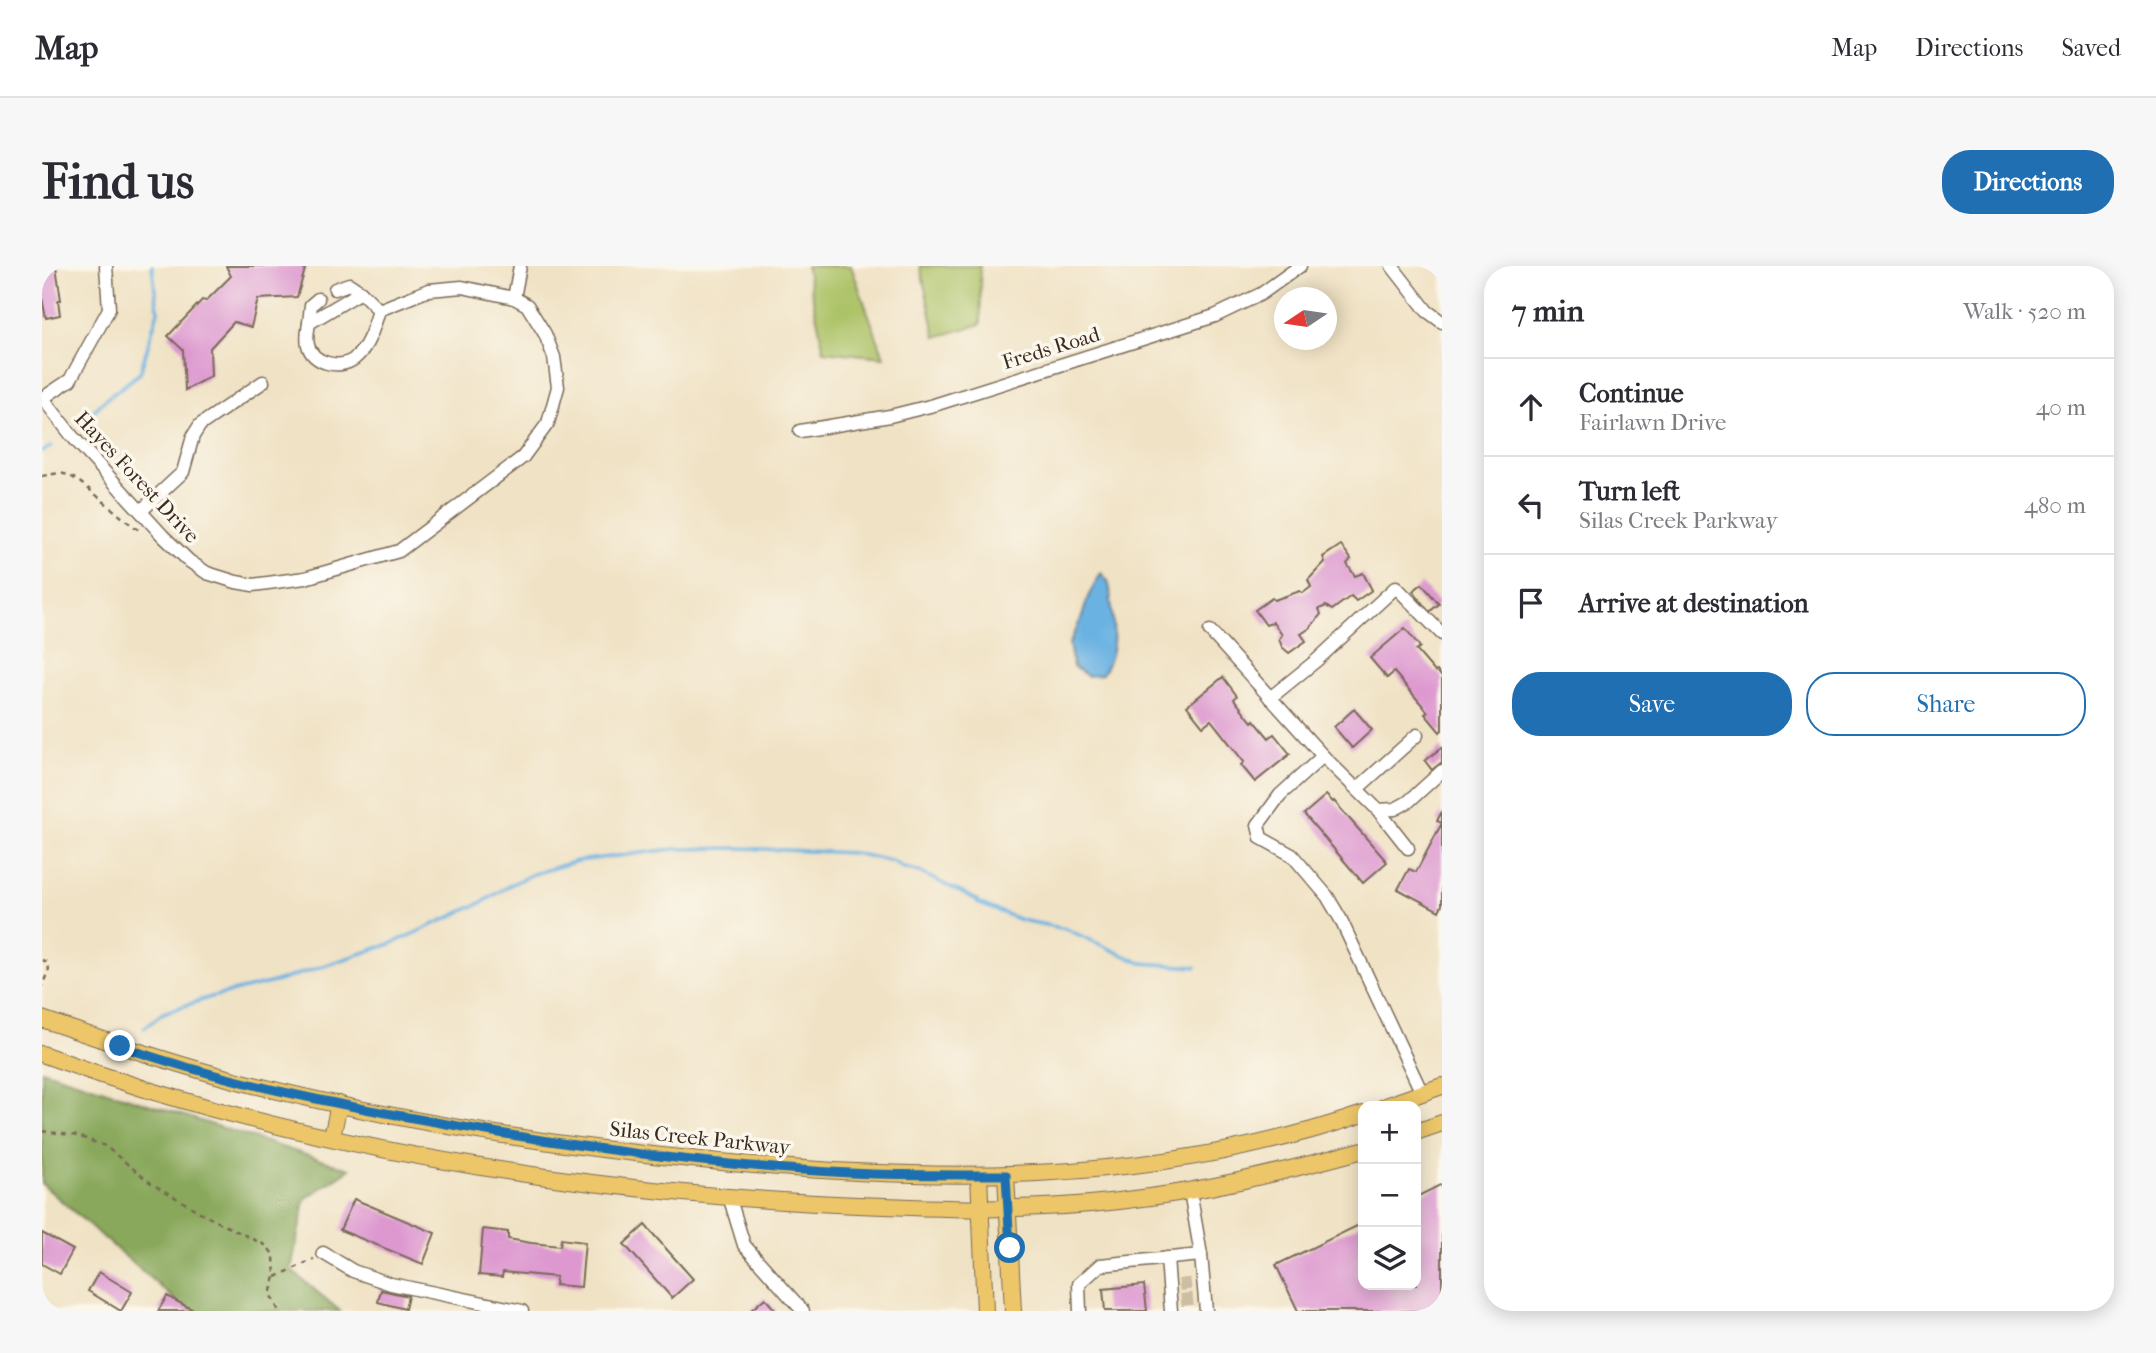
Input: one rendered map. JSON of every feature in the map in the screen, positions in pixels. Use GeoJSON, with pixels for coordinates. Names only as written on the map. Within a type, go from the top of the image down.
{"type":"FeatureCollection","features":[{"type":"Feature","properties":{"kind":"main road","name":"Silas Creek Parkway"},"geometry":{"type":"LineString","coordinates":[[42,1018],[134,1051],[228,1078],[339,1104],[570,1146],[873,1174],[1060,1173],[1163,1161],[1244,1146],[1358,1115]]}},
{"type":"Feature","properties":{"kind":"main road"},"geometry":{"type":"LineString","coordinates":[[42,1054],[162,1095],[388,1149],[546,1176],[729,1196],[900,1208],[1008,1209],[1118,1201],[1190,1191],[1277,1174],[1358,1151]]}},
{"type":"Feature","properties":{"kind":"main road"},"geometry":{"type":"LineString","coordinates":[[1399,1101],[1442,1086]]}},
{"type":"Feature","properties":{"kind":"main road"},"geometry":{"type":"LineString","coordinates":[[332,1137],[339,1104]]}},
{"type":"Feature","properties":{"kind":"main road"},"geometry":{"type":"LineString","coordinates":[[1421,1130],[1442,1123]]}},
{"type":"Feature","properties":{"kind":"main road"},"geometry":{"type":"LineString","coordinates":[[979,1175],[985,1311]]}},
{"type":"Feature","properties":{"kind":"main road"},"geometry":{"type":"LineString","coordinates":[[1006,1175],[1013,1311]]}},
{"type":"Feature","properties":{"kind":"street"},"geometry":{"type":"LineString","coordinates":[[42,398],[70,380],[109,309],[106,266]]}},
{"type":"Feature","properties":{"kind":"street"},"geometry":{"type":"LineString","coordinates":[[379,310],[429,290],[462,287],[514,298],[520,266]]}},
{"type":"Feature","properties":{"kind":"street","name":"Freds Road"},"geometry":{"type":"LineString","coordinates":[[800,431],[890,416],[934,405],[1215,316],[1261,293],[1300,266]]}},
{"type":"Feature","properties":{"kind":"street"},"geometry":{"type":"LineString","coordinates":[[1392,266],[1427,311],[1442,322]]}},
{"type":"Feature","properties":{"kind":"street"},"geometry":{"type":"LineString","coordinates":[[335,289],[349,284],[379,310]]}},
{"type":"Feature","properties":{"kind":"street"},"geometry":{"type":"LineString","coordinates":[[309,323],[361,292]]}},
{"type":"Feature","properties":{"kind":"street","name":"Hayes Forest Drive"},"geometry":{"type":"LineString","coordinates":[[42,398],[72,436],[189,561],[207,573],[236,583],[263,585],[305,578],[399,551],[523,457],[548,423],[558,387],[554,357],[545,334],[527,306],[514,298]]}},
{"type":"Feature","properties":{"kind":"street"},"geometry":{"type":"LineString","coordinates":[[318,299],[311,305],[308,348],[323,362],[344,365],[354,359],[363,349],[374,328],[379,310]]}},
{"type":"Feature","properties":{"kind":"street"},"geometry":{"type":"LineString","coordinates":[[141,511],[183,472],[193,436],[200,425],[263,382]]}},
{"type":"Feature","properties":{"kind":"street"},"geometry":{"type":"LineString","coordinates":[[1270,698],[1317,660],[1395,587],[1442,634]]}},
{"type":"Feature","properties":{"kind":"street"},"geometry":{"type":"LineString","coordinates":[[1210,631],[1323,756],[1378,810],[1408,848]]}},
{"type":"Feature","properties":{"kind":"street"},"geometry":{"type":"LineString","coordinates":[[1357,789],[1417,735]]}},
{"type":"Feature","properties":{"kind":"street"},"geometry":{"type":"LineString","coordinates":[[1323,756],[1280,795],[1258,825],[1261,838],[1292,855],[1327,896],[1340,918],[1422,1093]]}},
{"type":"Feature","properties":{"kind":"street"},"geometry":{"type":"LineString","coordinates":[[1378,810],[1395,810],[1408,802],[1442,771]]}},
{"type":"Feature","properties":{"kind":"street"},"geometry":{"type":"LineString","coordinates":[[1190,1191],[1201,1255],[1200,1283],[1206,1311]]}},
{"type":"Feature","properties":{"kind":"street"},"geometry":{"type":"LineString","coordinates":[[729,1196],[744,1245],[803,1311]]}},
{"type":"Feature","properties":{"kind":"street"},"geometry":{"type":"LineString","coordinates":[[323,1254],[354,1270],[391,1284],[522,1311]]}},
{"type":"Feature","properties":{"kind":"street"},"geometry":{"type":"LineString","coordinates":[[1080,1311],[1079,1284],[1100,1265],[1201,1255]]}},
{"type":"Feature","properties":{"kind":"street"},"geometry":{"type":"LineString","coordinates":[[1167,1258],[1174,1285],[1174,1304]]}},
{"type":"Feature","properties":{"kind":"path"},"geometry":{"type":"LineString","coordinates":[[42,475],[66,474],[83,485],[124,521],[148,536]]}},
{"type":"Feature","properties":{"kind":"path"},"geometry":{"type":"LineString","coordinates":[[42,960],[47,962],[49,969],[42,986]]}},
{"type":"Feature","properties":{"kind":"path"},"geometry":{"type":"LineString","coordinates":[[42,1131],[78,1136],[105,1146],[151,1183],[210,1218],[267,1246],[274,1256],[275,1277],[270,1294],[279,1311]]}},
{"type":"Feature","properties":{"kind":"path"},"geometry":{"type":"LineString","coordinates":[[275,1277],[323,1254]]}},
{"type":"Feature","properties":{"kind":"green space"},"geometry":{"type":"Polygon","coordinates":[[[806,266],[851,266],[884,357],[824,351],[806,266]]]}},
{"type":"Feature","properties":{"kind":"green space"},"geometry":{"type":"Polygon","coordinates":[[[920,266],[980,266],[981,324],[936,337],[920,266]]]}},
{"type":"Feature","properties":{"kind":"green space"},"geometry":{"type":"Polygon","coordinates":[[[42,1070],[350,1169],[305,1199],[291,1270],[340,1311],[188,1311],[42,1184],[42,1070]]]}},
{"type":"Feature","properties":{"kind":"water"},"geometry":{"type":"Polygon","coordinates":[[[1101,573],[1108,581],[1110,589],[1113,644],[1108,664],[1102,674],[1088,676],[1073,667],[1069,644],[1101,573]]]}},
{"type":"Feature","properties":{"kind":"building"},"geometry":{"type":"Polygon","coordinates":[[[42,266],[56,266],[61,300],[58,300],[60,315],[46,318],[42,298],[42,266]]]}},
{"type":"Feature","properties":{"kind":"building"},"geometry":{"type":"Polygon","coordinates":[[[226,266],[306,266],[297,297],[258,299],[251,327],[234,322],[210,348],[211,376],[185,390],[183,350],[168,336],[202,300],[206,301],[231,276],[226,266]]]}},
{"type":"Feature","properties":{"kind":"building"},"geometry":{"type":"Polygon","coordinates":[[[1341,545],[1351,559],[1347,564],[1355,576],[1363,573],[1372,590],[1356,601],[1351,596],[1332,610],[1326,606],[1319,609],[1321,614],[1310,628],[1301,634],[1306,641],[1289,653],[1282,647],[1279,639],[1282,635],[1273,622],[1266,625],[1255,610],[1272,598],[1274,600],[1300,591],[1303,593],[1311,587],[1308,580],[1325,562],[1323,557],[1341,545]]]}},
{"type":"Feature","properties":{"kind":"building"},"geometry":{"type":"Polygon","coordinates":[[[1422,584],[1439,604],[1429,612],[1413,591],[1422,584]]]}},
{"type":"Feature","properties":{"kind":"building"},"geometry":{"type":"Polygon","coordinates":[[[1405,628],[1420,647],[1416,650],[1442,677],[1440,732],[1425,714],[1428,712],[1394,672],[1387,678],[1370,658],[1405,628]]]}},
{"type":"Feature","properties":{"kind":"building"},"geometry":{"type":"Polygon","coordinates":[[[1223,677],[1237,696],[1234,699],[1252,722],[1254,720],[1269,738],[1274,734],[1290,754],[1255,782],[1241,765],[1244,762],[1211,720],[1203,726],[1187,706],[1223,677]]]}},
{"type":"Feature","properties":{"kind":"building"},"geometry":{"type":"Polygon","coordinates":[[[1354,709],[1372,730],[1352,748],[1334,727],[1354,709]]]}},
{"type":"Feature","properties":{"kind":"building"},"geometry":{"type":"Polygon","coordinates":[[[1442,747],[1442,762],[1432,770],[1425,761],[1442,747]]]}},
{"type":"Feature","properties":{"kind":"building"},"geometry":{"type":"Polygon","coordinates":[[[1326,795],[1387,862],[1363,883],[1304,814],[1326,795]]]}},
{"type":"Feature","properties":{"kind":"building"},"geometry":{"type":"Polygon","coordinates":[[[1442,823],[1442,905],[1439,911],[1398,889],[1409,869],[1416,872],[1442,823]]]}},
{"type":"Feature","properties":{"kind":"building"},"geometry":{"type":"Polygon","coordinates":[[[1442,1184],[1442,1311],[1298,1311],[1276,1265],[1358,1225],[1358,1290],[1421,1290],[1421,1194],[1442,1184]]]}},
{"type":"Feature","properties":{"kind":"building"},"geometry":{"type":"Polygon","coordinates":[[[354,1199],[435,1233],[423,1264],[340,1230],[354,1199]]]}},
{"type":"Feature","properties":{"kind":"building"},"geometry":{"type":"Polygon","coordinates":[[[645,1225],[693,1279],[672,1298],[624,1244],[645,1225]]]}},
{"type":"Feature","properties":{"kind":"building"},"geometry":{"type":"Polygon","coordinates":[[[483,1229],[508,1232],[508,1239],[531,1243],[560,1246],[561,1239],[585,1242],[581,1287],[555,1285],[556,1277],[503,1272],[502,1277],[479,1275],[483,1229]]]}},
{"type":"Feature","properties":{"kind":"building"},"geometry":{"type":"Polygon","coordinates":[[[42,1233],[73,1250],[60,1274],[42,1264],[42,1233]]]}},
{"type":"Feature","properties":{"kind":"building"},"geometry":{"type":"Polygon","coordinates":[[[99,1272],[132,1292],[121,1311],[88,1291],[99,1272]]]}},
{"type":"Feature","properties":{"kind":"building"},"geometry":{"type":"Polygon","coordinates":[[[1144,1285],[1147,1311],[1105,1311],[1103,1289],[1144,1285]]]}},
{"type":"Feature","properties":{"kind":"building"},"geometry":{"type":"Polygon","coordinates":[[[381,1290],[408,1296],[405,1309],[378,1302],[381,1290]]]}},
{"type":"Feature","properties":{"kind":"building"},"geometry":{"type":"Polygon","coordinates":[[[167,1296],[195,1311],[158,1311],[167,1296]]]}},
{"type":"Feature","properties":{"kind":"building"},"geometry":{"type":"Polygon","coordinates":[[[765,1298],[776,1311],[750,1311],[765,1298]]]}},
{"type":"Feature","properties":{"kind":"waterway"},"geometry":{"type":"LineString","coordinates":[[88,416],[140,373],[158,311],[152,266]]}},
{"type":"Feature","properties":{"kind":"waterway"},"geometry":{"type":"LineString","coordinates":[[42,451],[51,447]]}},
{"type":"Feature","properties":{"kind":"waterway"},"geometry":{"type":"LineString","coordinates":[[144,1028],[163,1013],[211,997],[278,981],[393,943],[483,902],[533,874],[577,861],[674,849],[740,848],[854,853],[894,862],[977,900],[978,903],[1021,920],[1066,929],[1141,963],[1196,967]]}},
{"type":"Feature","properties":{"kind":"tunnel"},"geometry":{"type":"LineString","coordinates":[[1179,1285],[1196,1283]]}},
{"type":"Feature","properties":{"kind":"tunnel"},"geometry":{"type":"LineString","coordinates":[[1181,1300],[1199,1298]]}},
{"type":"Feature","properties":{"kind":"route"},"geometry":{"type":"LineString","coordinates":[[120,1046],[241,1082],[339,1104],[570,1146],[774,1167],[873,1174],[1006,1175],[1010,1248]]}}]}
